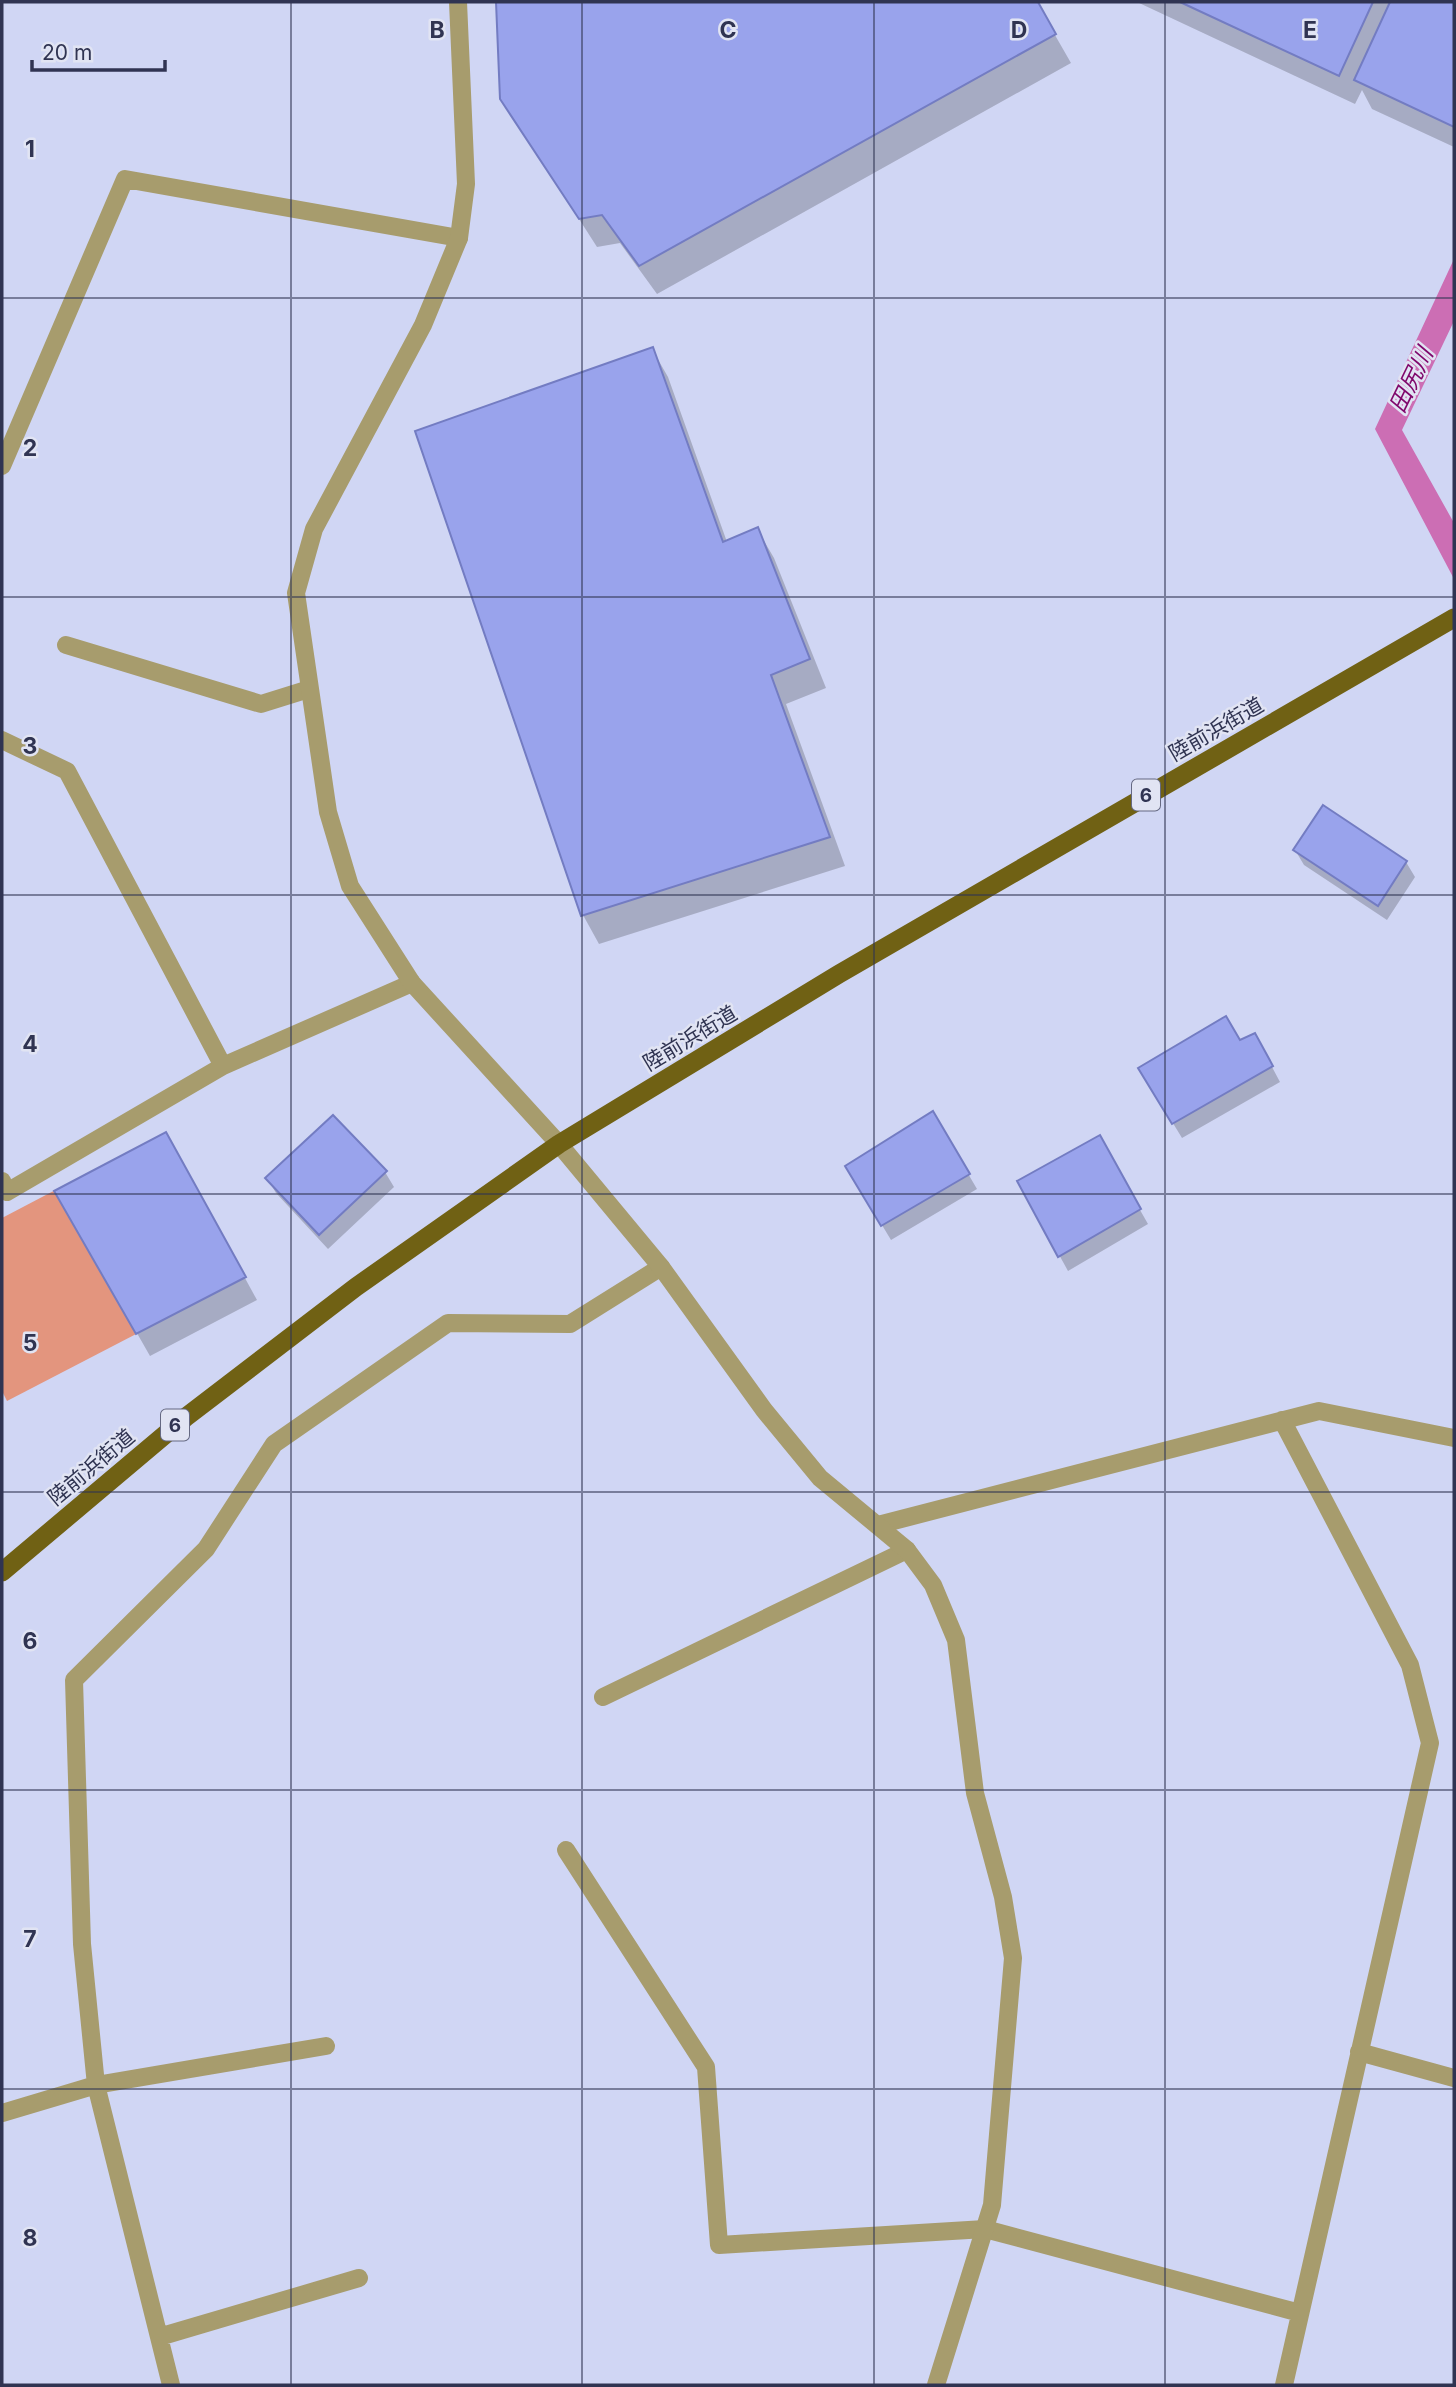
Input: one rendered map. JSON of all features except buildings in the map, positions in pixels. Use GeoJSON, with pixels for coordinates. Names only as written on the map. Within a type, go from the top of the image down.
{"type":"FeatureCollection","features":[{"type":"Feature","properties":{"kind":"highway","name":"陸前浜街道"},"geometry":{"type":"LineString","coordinates":[[2,1572],[186,1417],[356,1287],[559,1144],[839,974],[1454,618]]}},
{"type":"Feature","properties":{"kind":"street"},"geometry":{"type":"LineString","coordinates":[[458,2],[466,184],[459,238],[423,325],[314,529],[296,593],[328,812],[351,886],[412,983],[559,1144],[662,1268],[764,1410],[820,1478],[907,1550],[933,1585],[956,1640],[975,1793],[1003,1897],[1013,1958],[992,2205],[936,2385]]}},
{"type":"Feature","properties":{"kind":"street"},"geometry":{"type":"LineString","coordinates":[[2,466],[125,179],[459,238]]}},
{"type":"Feature","properties":{"kind":"street"},"geometry":{"type":"LineString","coordinates":[[66,645],[261,704],[309,689]]}},
{"type":"Feature","properties":{"kind":"street"},"geometry":{"type":"LineString","coordinates":[[2,740],[67,771],[223,1066]]}},
{"type":"Feature","properties":{"kind":"street"},"geometry":{"type":"LineString","coordinates":[[2,1181],[7,1192],[223,1066],[412,983]]}},
{"type":"Feature","properties":{"kind":"street"},"geometry":{"type":"LineString","coordinates":[[171,2385],[96,2085],[82,1944],[74,1680],[206,1549],[274,1444],[448,1323],[570,1324],[662,1268]]}},
{"type":"Feature","properties":{"kind":"street"},"geometry":{"type":"LineString","coordinates":[[878,1525],[1320,1411],[1454,1438]]}},
{"type":"Feature","properties":{"kind":"street"},"geometry":{"type":"LineString","coordinates":[[1282,1420],[1410,1665],[1430,1743],[1284,2385]]}},
{"type":"Feature","properties":{"kind":"street"},"geometry":{"type":"LineString","coordinates":[[603,1697],[907,1550]]}},
{"type":"Feature","properties":{"kind":"street"},"geometry":{"type":"LineString","coordinates":[[566,1850],[705,2067],[719,2245],[985,2229],[1300,2313]]}},
{"type":"Feature","properties":{"kind":"street"},"geometry":{"type":"LineString","coordinates":[[2,2113],[96,2085],[326,2046]]}},
{"type":"Feature","properties":{"kind":"street"},"geometry":{"type":"LineString","coordinates":[[1359,2052],[1454,2078]]}},
{"type":"Feature","properties":{"kind":"street"},"geometry":{"type":"LineString","coordinates":[[159,2337],[359,2278]]}},
{"type":"Feature","properties":{"kind":"shaded area"},"geometry":{"type":"Polygon","coordinates":[[[166,1132],[246,1277],[7,1401],[2,1391],[2,1218],[166,1132]]]}},
{"type":"Feature","properties":{"kind":"water","name":"田尻川"},"geometry":{"type":"Polygon","coordinates":[[[1454,259],[1454,321],[1402,430],[1454,523],[1454,579],[1375,429],[1454,259]]]}}]}
